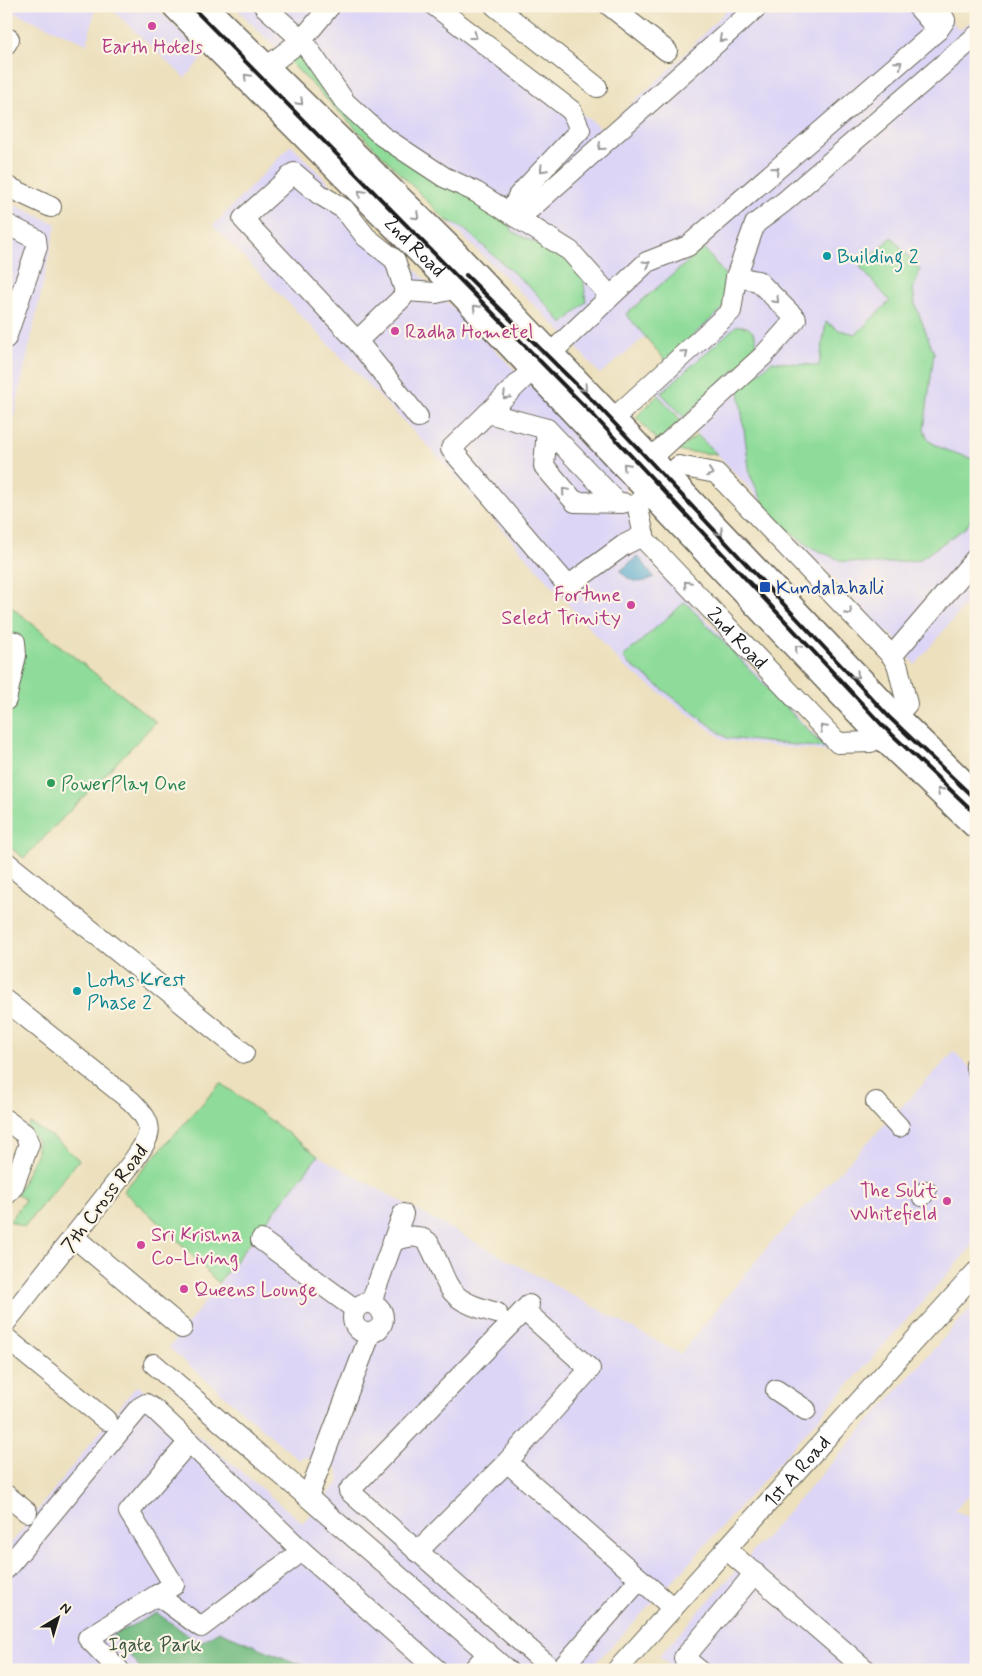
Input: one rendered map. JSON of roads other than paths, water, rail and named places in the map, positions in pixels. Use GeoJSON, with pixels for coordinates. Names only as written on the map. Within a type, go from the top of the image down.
{"type":"FeatureCollection","features":[{"type":"Feature","properties":{"kind":"main road","name":"2nd Road"},"geometry":{"type":"LineString","coordinates":[[176,6],[457,288],[613,419],[651,483]]}},
{"type":"Feature","properties":{"kind":"main road","name":"2nd Road"},"geometry":{"type":"LineString","coordinates":[[203,6],[450,249],[542,361],[651,483],[887,726],[976,825]]}},
{"type":"Feature","properties":{"kind":"main road","name":"2nd Road"},"geometry":{"type":"LineString","coordinates":[[887,726],[976,796]]}},
{"type":"Feature","properties":{"kind":"street"},"geometry":{"type":"LineString","coordinates":[[264,6],[302,40],[345,102],[382,136],[444,177],[476,192],[512,213],[570,251],[610,296]]}},
{"type":"Feature","properties":{"kind":"street"},"geometry":{"type":"LineString","coordinates":[[265,68],[302,40],[330,6]]}},
{"type":"Feature","properties":{"kind":"street"},"geometry":{"type":"LineString","coordinates":[[435,6],[572,111],[580,130],[518,196],[512,213]]}},
{"type":"Feature","properties":{"kind":"street"},"geometry":{"type":"LineString","coordinates":[[495,6],[597,88]]}},
{"type":"Feature","properties":{"kind":"street"},"geometry":{"type":"LineString","coordinates":[[610,6],[667,50]]}},
{"type":"Feature","properties":{"kind":"street"},"geometry":{"type":"LineString","coordinates":[[512,213],[531,208],[758,6]]}},
{"type":"Feature","properties":{"kind":"street"},"geometry":{"type":"LineString","coordinates":[[917,6],[938,30]]}},
{"type":"Feature","properties":{"kind":"street"},"geometry":{"type":"LineString","coordinates":[[644,535],[624,545],[568,586],[451,448],[647,262],[688,246],[938,30],[945,20],[937,6]]}},
{"type":"Feature","properties":{"kind":"street"},"geometry":{"type":"LineString","coordinates":[[922,83],[916,76],[976,24]]}},
{"type":"Feature","properties":{"kind":"street"},"geometry":{"type":"LineString","coordinates":[[613,419],[731,311],[736,276],[755,224],[784,202],[976,36]]}},
{"type":"Feature","properties":{"kind":"street"},"geometry":{"type":"LineString","coordinates":[[357,341],[402,298],[405,291],[396,260],[366,237],[344,209],[319,194],[294,173],[243,219],[357,341],[418,417]]}},
{"type":"Feature","properties":{"kind":"street"},"geometry":{"type":"LineString","coordinates":[[6,186],[51,207]]}},
{"type":"Feature","properties":{"kind":"street"},"geometry":{"type":"LineString","coordinates":[[6,224],[36,239],[37,247],[6,338]]}},
{"type":"Feature","properties":{"kind":"street"},"geometry":{"type":"LineString","coordinates":[[651,483],[796,319],[758,280],[736,276]]}},
{"type":"Feature","properties":{"kind":"street"},"geometry":{"type":"LineString","coordinates":[[405,291],[436,293],[457,288]]}},
{"type":"Feature","properties":{"kind":"street"},"geometry":{"type":"LineString","coordinates":[[488,414],[547,429],[617,502]]}},
{"type":"Feature","properties":{"kind":"street"},"geometry":{"type":"LineString","coordinates":[[547,429],[544,466],[575,502],[617,502],[679,466],[716,473],[892,656],[898,667],[907,704],[887,726]]}},
{"type":"Feature","properties":{"kind":"street","name":"2nd Road"},"geometry":{"type":"LineString","coordinates":[[651,483],[644,535],[645,540],[838,743],[870,742],[887,726]]}},
{"type":"Feature","properties":{"kind":"street"},"geometry":{"type":"LineString","coordinates":[[892,656],[976,558]]}},
{"type":"Feature","properties":{"kind":"street"},"geometry":{"type":"LineString","coordinates":[[6,640],[15,642],[16,655],[6,700]]}},
{"type":"Feature","properties":{"kind":"street"},"geometry":{"type":"LineString","coordinates":[[6,862],[244,1053]]}},
{"type":"Feature","properties":{"kind":"street","name":"7th Cross Road"},"geometry":{"type":"LineString","coordinates":[[6,1001],[131,1101],[146,1116],[150,1125],[148,1139],[75,1238],[6,1322]]}},
{"type":"Feature","properties":{"kind":"street"},"geometry":{"type":"LineString","coordinates":[[876,1102],[899,1127]]}},
{"type":"Feature","properties":{"kind":"street"},"geometry":{"type":"LineString","coordinates":[[6,1120],[25,1134],[29,1144],[13,1188],[6,1195]]}},
{"type":"Feature","properties":{"kind":"street"},"geometry":{"type":"LineString","coordinates":[[363,1306],[404,1214]]}},
{"type":"Feature","properties":{"kind":"street"},"geometry":{"type":"LineString","coordinates":[[393,1241],[414,1235],[421,1237],[428,1242],[450,1290],[457,1298],[477,1308],[497,1313]]}},
{"type":"Feature","properties":{"kind":"street"},"geometry":{"type":"LineString","coordinates":[[75,1238],[182,1328]]}},
{"type":"Feature","properties":{"kind":"street"},"geometry":{"type":"LineString","coordinates":[[261,1240],[363,1306],[380,1309],[383,1320],[378,1330],[367,1333],[368,1340],[308,1497]]}},
{"type":"Feature","properties":{"kind":"street","name":"1st A Road"},"geometry":{"type":"LineString","coordinates":[[617,1670],[976,1272]]}},
{"type":"Feature","properties":{"kind":"street"},"geometry":{"type":"LineString","coordinates":[[328,1514],[526,1308],[590,1369],[507,1462],[417,1552]]}},
{"type":"Feature","properties":{"kind":"street"},"geometry":{"type":"LineString","coordinates":[[6,1338],[106,1420]]}},
{"type":"Feature","properties":{"kind":"street"},"geometry":{"type":"LineString","coordinates":[[154,1364],[507,1670]]}},
{"type":"Feature","properties":{"kind":"street"},"geometry":{"type":"LineString","coordinates":[[776,1390],[806,1410]]}},
{"type":"Feature","properties":{"kind":"street"},"geometry":{"type":"LineString","coordinates":[[6,1569],[139,1408],[146,1404],[154,1409],[302,1551],[437,1670]]}},
{"type":"Feature","properties":{"kind":"street"},"geometry":{"type":"LineString","coordinates":[[119,1670],[88,1638],[174,1585],[129,1512],[189,1442]]}},
{"type":"Feature","properties":{"kind":"street"},"geometry":{"type":"LineString","coordinates":[[507,1462],[673,1608]]}},
{"type":"Feature","properties":{"kind":"street"},"geometry":{"type":"LineString","coordinates":[[349,1490],[417,1552],[554,1670]]}},
{"type":"Feature","properties":{"kind":"street"},"geometry":{"type":"LineString","coordinates":[[6,1495],[27,1512]]}},
{"type":"Feature","properties":{"kind":"street"},"geometry":{"type":"LineString","coordinates":[[157,1595],[201,1628],[302,1551]]}},
{"type":"Feature","properties":{"kind":"street"},"geometry":{"type":"LineString","coordinates":[[722,1553],[866,1670]]}},
{"type":"Feature","properties":{"kind":"street"},"geometry":{"type":"LineString","coordinates":[[699,1670],[684,1658],[751,1578]]}},
{"type":"Feature","properties":{"kind":"street"},"geometry":{"type":"LineString","coordinates":[[560,1670],[640,1579]]}},
{"type":"Feature","properties":{"kind":"street"},"geometry":{"type":"LineString","coordinates":[[474,1670],[488,1653]]}},
{"type":"Feature","properties":{"kind":"water"},"geometry":{"type":"Polygon","coordinates":[[[638,556],[654,577],[636,582],[620,571],[638,556]]]}},
{"type":"Feature","properties":{"kind":"railway"},"geometry":{"type":"LineString","coordinates":[[191,6],[595,417],[882,725],[976,814]]}},
{"type":"Feature","properties":{"kind":"railway"},"geometry":{"type":"LineString","coordinates":[[466,275],[602,410],[890,718],[976,800]]}},
{"type":"Feature","properties":{"kind":"place","name":"Earth Hotels"},"geometry":{"type":"Point","coordinates":[152,26]}},
{"type":"Feature","properties":{"kind":"place","name":"Building 2"},"geometry":{"type":"Point","coordinates":[827,256]}},
{"type":"Feature","properties":{"kind":"place","name":"Radha Hometel"},"geometry":{"type":"Point","coordinates":[395,331]}},
{"type":"Feature","properties":{"kind":"place","name":"Kundalahalli"},"geometry":{"type":"Point","coordinates":[765,587]}},
{"type":"Feature","properties":{"kind":"place","name":"Fortune Select Trinity"},"geometry":{"type":"Point","coordinates":[631,605]}},
{"type":"Feature","properties":{"kind":"place","name":"PowerPlay One"},"geometry":{"type":"Point","coordinates":[51,783]}},
{"type":"Feature","properties":{"kind":"place","name":"Lotus Krest Phase 2"},"geometry":{"type":"Point","coordinates":[77,991]}},
{"type":"Feature","properties":{"kind":"place","name":"The Sulit Whitefield"},"geometry":{"type":"Point","coordinates":[947,1201]}},
{"type":"Feature","properties":{"kind":"place","name":"Sri Krishna Co-Living"},"geometry":{"type":"Point","coordinates":[141,1245]}},
{"type":"Feature","properties":{"kind":"place","name":"Queens Lounge"},"geometry":{"type":"Point","coordinates":[184,1289]}},
{"type":"Feature","properties":{"kind":"park label","name":"Igate Park"},"geometry":{"type":"Point","coordinates":[155,1644]}}]}
